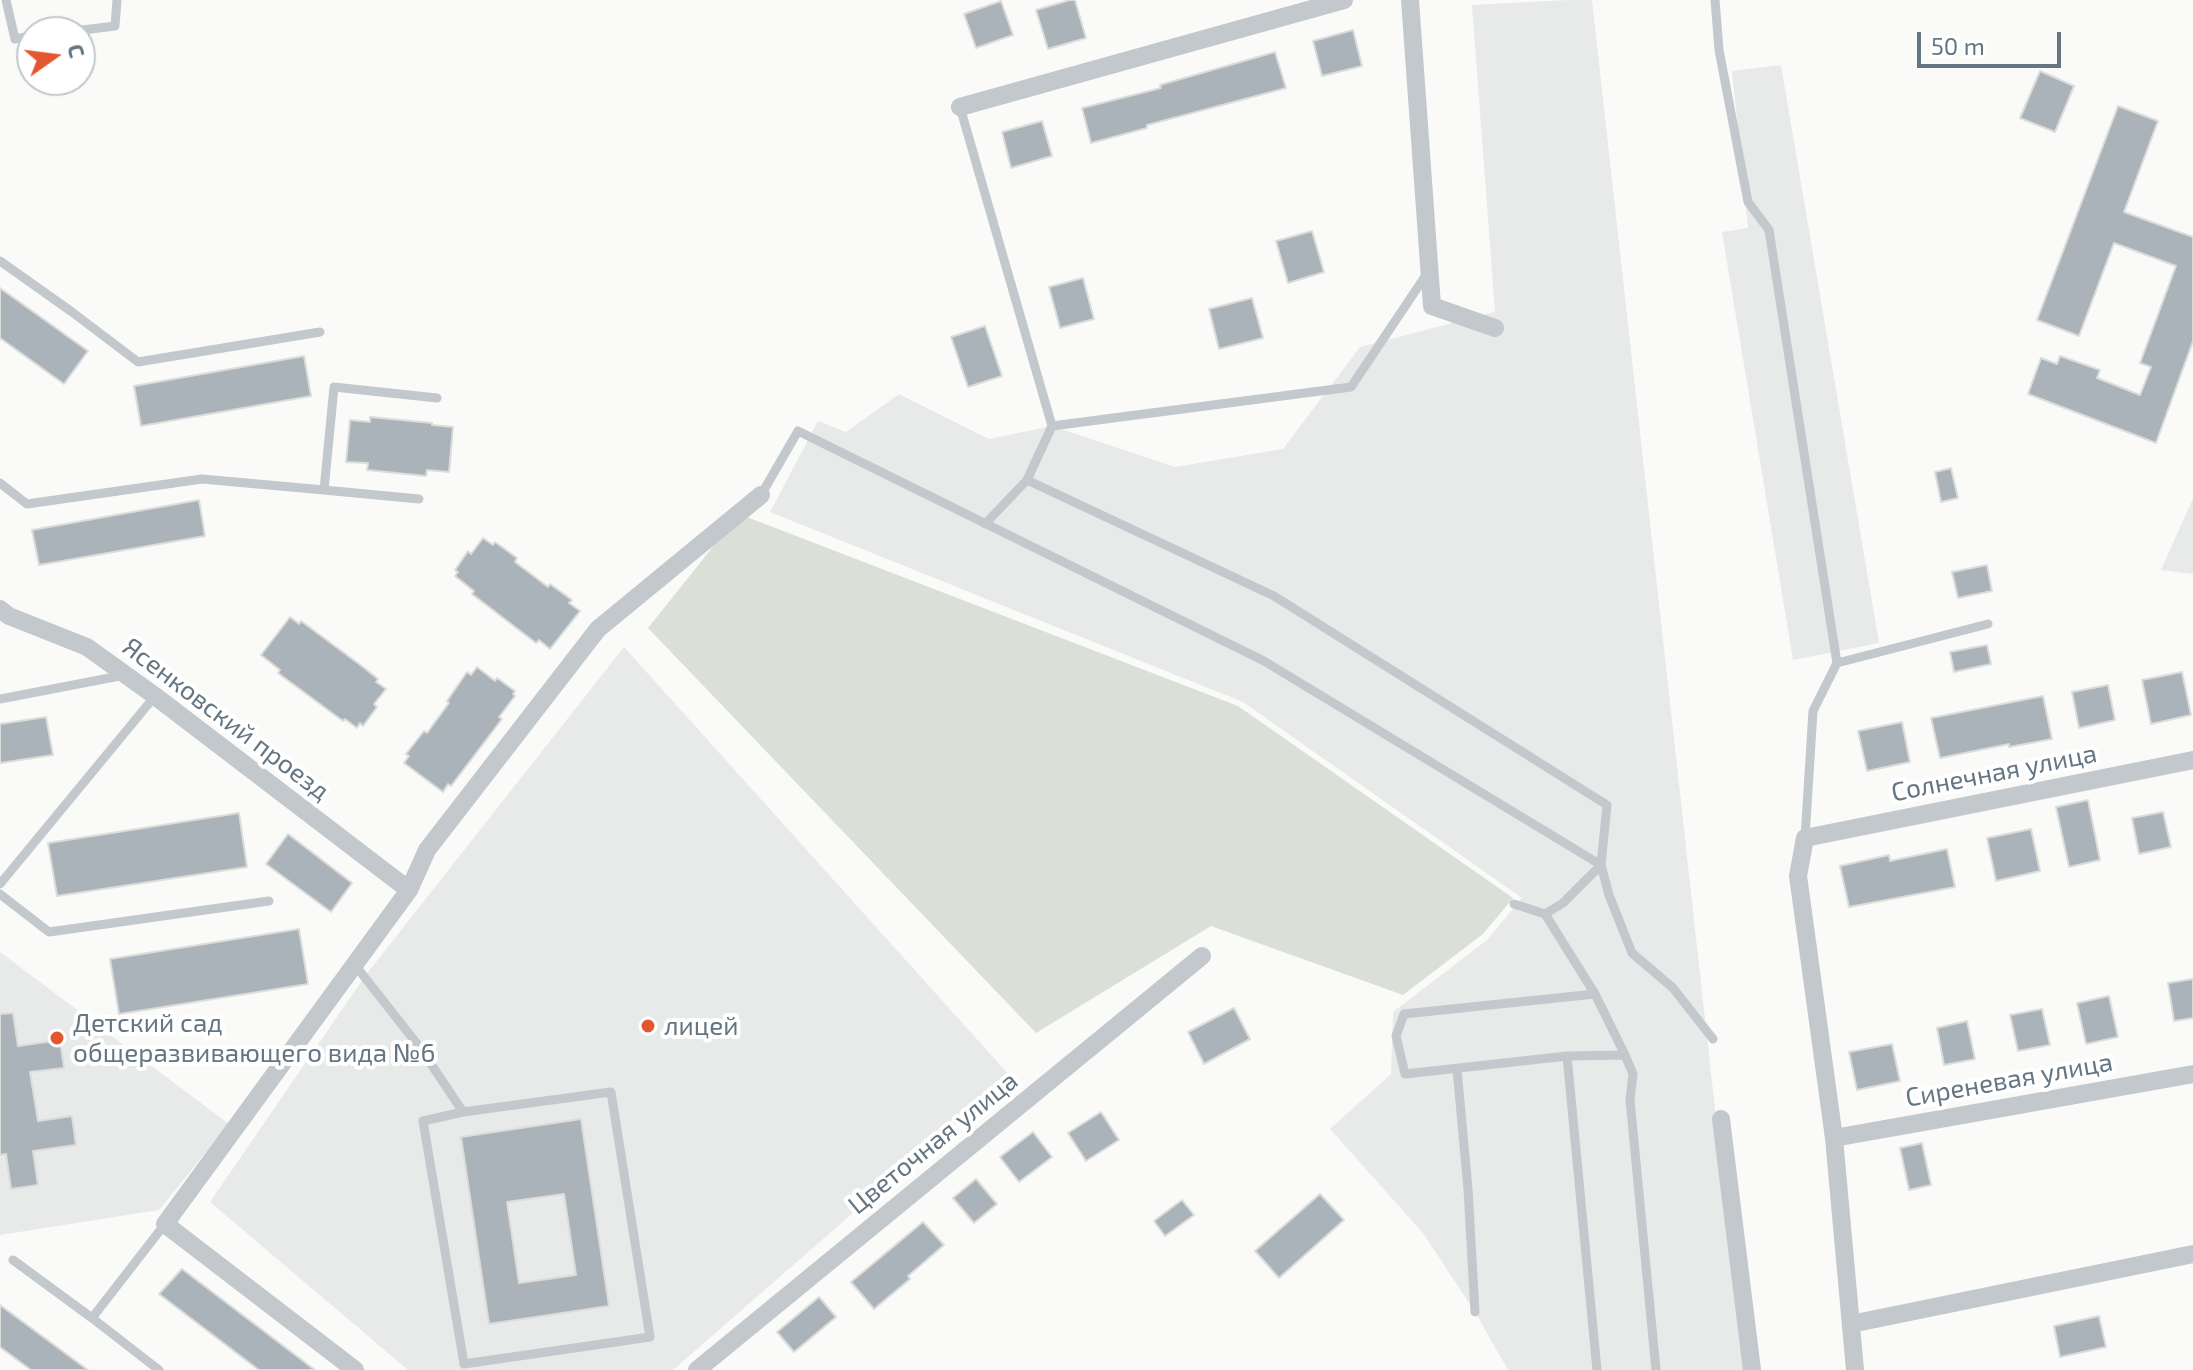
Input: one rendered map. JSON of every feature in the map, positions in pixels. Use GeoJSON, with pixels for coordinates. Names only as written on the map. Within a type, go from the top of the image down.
{"type":"FeatureCollection","features":[{"type":"Feature","properties":{"kind":"street"},"geometry":{"type":"LineString","coordinates":[[960,107],[1344,0]]}},
{"type":"Feature","properties":{"kind":"street"},"geometry":{"type":"LineString","coordinates":[[1410,0],[1432,306],[1495,328]]}},
{"type":"Feature","properties":{"kind":"street"},"geometry":{"type":"LineString","coordinates":[[355,1370],[165,1224],[409,890],[427,850],[598,629],[761,495]]}},
{"type":"Feature","properties":{"kind":"street","name":"Ясенковский проезд"},"geometry":{"type":"LineString","coordinates":[[0,609],[9,616],[87,647],[409,890]]}},
{"type":"Feature","properties":{"kind":"street","name":"Солнечная улица"},"geometry":{"type":"LineString","coordinates":[[1805,838],[2193,760]]}},
{"type":"Feature","properties":{"kind":"street"},"geometry":{"type":"LineString","coordinates":[[1805,838],[1798,876],[1834,1138],[1855,1370]]}},
{"type":"Feature","properties":{"kind":"street","name":"Цветочная улица"},"geometry":{"type":"LineString","coordinates":[[697,1370],[1202,956]]}},
{"type":"Feature","properties":{"kind":"street","name":"Сиреневая улица"},"geometry":{"type":"LineString","coordinates":[[1834,1138],[2193,1074]]}},
{"type":"Feature","properties":{"kind":"street"},"geometry":{"type":"LineString","coordinates":[[1721,1119],[1752,1370]]}},
{"type":"Feature","properties":{"kind":"street"},"geometry":{"type":"LineString","coordinates":[[1851,1324],[2193,1254]]}},
{"type":"Feature","properties":{"kind":"lane"},"geometry":{"type":"LineString","coordinates":[[6,0],[16,39]]}},
{"type":"Feature","properties":{"kind":"lane"},"geometry":{"type":"LineString","coordinates":[[96,28],[115,26],[117,0]]}},
{"type":"Feature","properties":{"kind":"lane"},"geometry":{"type":"LineString","coordinates":[[1715,0],[1719,50],[1748,202],[1769,230],[1837,663],[1813,711],[1805,838]]}},
{"type":"Feature","properties":{"kind":"lane"},"geometry":{"type":"LineString","coordinates":[[960,107],[1052,426],[1027,480],[985,524]]}},
{"type":"Feature","properties":{"kind":"lane"},"geometry":{"type":"LineString","coordinates":[[0,261],[138,362],[320,332]]}},
{"type":"Feature","properties":{"kind":"lane"},"geometry":{"type":"LineString","coordinates":[[1052,426],[1351,387],[1430,269]]}},
{"type":"Feature","properties":{"kind":"lane"},"geometry":{"type":"LineString","coordinates":[[324,490],[334,387],[437,398]]}},
{"type":"Feature","properties":{"kind":"lane"},"geometry":{"type":"LineString","coordinates":[[761,495],[798,431],[1264,661],[1601,865]]}},
{"type":"Feature","properties":{"kind":"lane"},"geometry":{"type":"LineString","coordinates":[[0,483],[27,504],[202,479],[419,499]]}},
{"type":"Feature","properties":{"kind":"lane"},"geometry":{"type":"LineString","coordinates":[[1027,480],[1274,596],[1607,805],[1601,865],[1609,895],[1632,953],[1673,988],[1713,1039]]}},
{"type":"Feature","properties":{"kind":"lane"},"geometry":{"type":"LineString","coordinates":[[1837,663],[1988,624]]}},
{"type":"Feature","properties":{"kind":"lane"},"geometry":{"type":"LineString","coordinates":[[0,699],[125,675]]}},
{"type":"Feature","properties":{"kind":"lane"},"geometry":{"type":"LineString","coordinates":[[0,884],[155,696]]}},
{"type":"Feature","properties":{"kind":"lane"},"geometry":{"type":"LineString","coordinates":[[1545,914],[1563,903],[1601,865]]}},
{"type":"Feature","properties":{"kind":"lane"},"geometry":{"type":"LineString","coordinates":[[0,894],[49,932],[269,901]]}},
{"type":"Feature","properties":{"kind":"lane"},"geometry":{"type":"LineString","coordinates":[[1514,904],[1545,914],[1595,994],[1633,1074],[1630,1100],[1656,1370]]}},
{"type":"Feature","properties":{"kind":"lane"},"geometry":{"type":"LineString","coordinates":[[355,965],[421,1049],[463,1112]]}},
{"type":"Feature","properties":{"kind":"lane"},"geometry":{"type":"LineString","coordinates":[[1595,994],[1404,1014],[1396,1036],[1405,1074],[1567,1056],[1625,1055]]}},
{"type":"Feature","properties":{"kind":"lane"},"geometry":{"type":"LineString","coordinates":[[1567,1056],[1597,1370]]}},
{"type":"Feature","properties":{"kind":"lane"},"geometry":{"type":"LineString","coordinates":[[1457,1069],[1475,1312]]}},
{"type":"Feature","properties":{"kind":"lane"},"geometry":{"type":"LineString","coordinates":[[611,1092],[650,1337],[464,1364],[423,1121],[463,1112],[611,1092]]}},
{"type":"Feature","properties":{"kind":"lane"},"geometry":{"type":"LineString","coordinates":[[92,1318],[165,1224]]}},
{"type":"Feature","properties":{"kind":"lane"},"geometry":{"type":"LineString","coordinates":[[13,1260],[159,1370]]}},
{"type":"Feature","properties":{"kind":"shaded area"},"geometry":{"type":"Polygon","coordinates":[[[1592,0],[1744,1370],[1508,1370],[1475,1312],[1423,1233],[1330,1129],[1391,1074],[1393,1012],[1487,940],[1522,898],[1243,702],[770,512],[818,421],[846,432],[899,394],[989,439],[1052,426],[1175,467],[1283,449],[1360,347],[1495,312],[1472,5],[1592,0]]]}},
{"type":"Feature","properties":{"kind":"shaded area"},"geometry":{"type":"Polygon","coordinates":[[[1781,65],[1879,643],[1793,660],[1722,232],[1748,228],[1732,71],[1781,65]]]}},
{"type":"Feature","properties":{"kind":"shaded area"},"geometry":{"type":"Polygon","coordinates":[[[2193,498],[2193,574],[2161,570],[2193,498]]]}},
{"type":"Feature","properties":{"kind":"shaded area"},"geometry":{"type":"Polygon","coordinates":[[[739,514],[1238,706],[1513,898],[1483,934],[1403,995],[1211,926],[1036,1033],[648,628],[739,514]]]}},
{"type":"Feature","properties":{"kind":"shaded area","name":"лицей"},"geometry":{"type":"Polygon","coordinates":[[[624,647],[1010,1076],[673,1370],[408,1370],[210,1202],[365,976],[624,647]]]}},
{"type":"Feature","properties":{"kind":"shaded area","name":"Детский сад общеразвивающего вида №6"},"geometry":{"type":"Polygon","coordinates":[[[0,952],[229,1124],[159,1210],[0,1235],[0,952]]]}},
{"type":"Feature","properties":{"kind":"building"},"geometry":{"type":"Polygon","coordinates":[[[1075,0],[1086,38],[1048,49],[1036,10],[1075,0]]]}},
{"type":"Feature","properties":{"kind":"building"},"geometry":{"type":"Polygon","coordinates":[[[1001,1],[1013,35],[976,48],[964,14],[1001,1]]]}},
{"type":"Feature","properties":{"kind":"building"},"geometry":{"type":"Polygon","coordinates":[[[1353,30],[1362,66],[1322,76],[1313,41],[1353,30]]]}},
{"type":"Feature","properties":{"kind":"building"},"geometry":{"type":"Polygon","coordinates":[[[1275,52],[1286,88],[1091,143],[1082,108],[1161,88],[1160,85],[1275,52]]]}},
{"type":"Feature","properties":{"kind":"building"},"geometry":{"type":"Polygon","coordinates":[[[2040,71],[2074,86],[2055,132],[2020,118],[2040,71]]]}},
{"type":"Feature","properties":{"kind":"building"},"geometry":{"type":"Polygon","coordinates":[[[2118,106],[2158,121],[2124,212],[2193,237],[2193,341],[2156,443],[2028,394],[2041,358],[2057,364],[2060,356],[2100,370],[2097,378],[2140,395],[2151,367],[2140,363],[2176,266],[2114,243],[2079,336],[2037,320],[2118,106]]]}},
{"type":"Feature","properties":{"kind":"building"},"geometry":{"type":"Polygon","coordinates":[[[1042,121],[1052,156],[1011,168],[1002,132],[1042,121]]]}},
{"type":"Feature","properties":{"kind":"building"},"geometry":{"type":"Polygon","coordinates":[[[1312,231],[1324,272],[1288,283],[1276,241],[1312,231]]]}},
{"type":"Feature","properties":{"kind":"building"},"geometry":{"type":"Polygon","coordinates":[[[1083,278],[1094,319],[1060,328],[1049,287],[1083,278]]]}},
{"type":"Feature","properties":{"kind":"building"},"geometry":{"type":"Polygon","coordinates":[[[0,288],[88,351],[64,384],[0,338],[0,288]]]}},
{"type":"Feature","properties":{"kind":"building"},"geometry":{"type":"Polygon","coordinates":[[[1252,298],[1263,338],[1219,349],[1209,309],[1252,298]]]}},
{"type":"Feature","properties":{"kind":"building"},"geometry":{"type":"Polygon","coordinates":[[[985,326],[1002,376],[968,387],[951,337],[985,326]]]}},
{"type":"Feature","properties":{"kind":"building"},"geometry":{"type":"Polygon","coordinates":[[[304,356],[311,396],[141,426],[134,386],[304,356]]]}},
{"type":"Feature","properties":{"kind":"building"},"geometry":{"type":"Polygon","coordinates":[[[370,417],[453,427],[449,472],[427,470],[426,476],[367,470],[368,463],[346,462],[350,420],[370,422],[370,417]]]}},
{"type":"Feature","properties":{"kind":"building"},"geometry":{"type":"Polygon","coordinates":[[[1951,468],[1958,498],[1941,502],[1935,472],[1951,468]]]}},
{"type":"Feature","properties":{"kind":"building"},"geometry":{"type":"Polygon","coordinates":[[[199,500],[205,536],[39,565],[32,530],[199,500]]]}},
{"type":"Feature","properties":{"kind":"building"},"geometry":{"type":"Polygon","coordinates":[[[483,538],[493,545],[495,542],[517,558],[515,562],[548,587],[550,584],[572,600],[569,603],[580,611],[550,649],[539,640],[536,643],[472,594],[474,591],[455,576],[458,572],[455,570],[468,551],[471,554],[483,538]]]}},
{"type":"Feature","properties":{"kind":"building"},"geometry":{"type":"Polygon","coordinates":[[[1987,565],[1992,591],[1958,598],[1952,572],[1987,565]]]}},
{"type":"Feature","properties":{"kind":"building"},"geometry":{"type":"Polygon","coordinates":[[[290,617],[299,624],[301,621],[363,667],[386,689],[363,726],[360,723],[357,728],[345,719],[343,721],[278,673],[280,670],[261,655],[290,617]]]}},
{"type":"Feature","properties":{"kind":"building"},"geometry":{"type":"Polygon","coordinates":[[[1987,645],[1991,664],[1954,672],[1950,652],[1987,645]]]}},
{"type":"Feature","properties":{"kind":"building"},"geometry":{"type":"Polygon","coordinates":[[[477,667],[515,691],[515,696],[499,717],[502,719],[451,786],[448,784],[443,792],[404,763],[409,756],[406,754],[424,731],[427,733],[467,672],[471,675],[477,667]]]}},
{"type":"Feature","properties":{"kind":"building"},"geometry":{"type":"Polygon","coordinates":[[[2182,672],[2191,715],[2151,724],[2142,680],[2182,672]]]}},
{"type":"Feature","properties":{"kind":"building"},"geometry":{"type":"Polygon","coordinates":[[[2108,685],[2115,720],[2079,728],[2072,692],[2108,685]]]}},
{"type":"Feature","properties":{"kind":"building"},"geometry":{"type":"Polygon","coordinates":[[[2043,696],[2052,739],[1940,758],[1931,718],[2043,696]]]}},
{"type":"Feature","properties":{"kind":"building"},"geometry":{"type":"Polygon","coordinates":[[[46,717],[53,755],[0,763],[0,724],[46,717]]]}},
{"type":"Feature","properties":{"kind":"building"},"geometry":{"type":"Polygon","coordinates":[[[1902,722],[1910,762],[1867,771],[1858,731],[1902,722]]]}},
{"type":"Feature","properties":{"kind":"building"},"geometry":{"type":"Polygon","coordinates":[[[2088,800],[2100,860],[2069,867],[2056,807],[2088,800]]]}},
{"type":"Feature","properties":{"kind":"building"},"geometry":{"type":"Polygon","coordinates":[[[2163,812],[2171,847],[2139,854],[2132,818],[2163,812]]]}},
{"type":"Feature","properties":{"kind":"building"},"geometry":{"type":"Polygon","coordinates":[[[239,813],[247,867],[57,896],[48,843],[239,813]]]}},
{"type":"Feature","properties":{"kind":"building"},"geometry":{"type":"Polygon","coordinates":[[[2031,829],[2040,871],[1996,881],[1987,838],[2031,829]]]}},
{"type":"Feature","properties":{"kind":"building"},"geometry":{"type":"Polygon","coordinates":[[[288,834],[352,883],[331,912],[266,864],[288,834]]]}},
{"type":"Feature","properties":{"kind":"building"},"geometry":{"type":"Polygon","coordinates":[[[1947,849],[1955,887],[1849,907],[1840,866],[1889,855],[1890,861],[1947,849]]]}},
{"type":"Feature","properties":{"kind":"building"},"geometry":{"type":"Polygon","coordinates":[[[299,929],[308,984],[119,1014],[110,959],[299,929]]]}},
{"type":"Feature","properties":{"kind":"building"},"geometry":{"type":"Polygon","coordinates":[[[2193,979],[2193,1018],[2174,1021],[2168,983],[2193,979]]]}},
{"type":"Feature","properties":{"kind":"building"},"geometry":{"type":"Polygon","coordinates":[[[2109,996],[2118,1037],[2086,1044],[2077,1003],[2109,996]]]}},
{"type":"Feature","properties":{"kind":"building"},"geometry":{"type":"Polygon","coordinates":[[[1234,1008],[1250,1039],[1204,1064],[1188,1032],[1234,1008]]]}},
{"type":"Feature","properties":{"kind":"building"},"geometry":{"type":"Polygon","coordinates":[[[2042,1009],[2050,1045],[2018,1051],[2010,1015],[2042,1009]]]}},
{"type":"Feature","properties":{"kind":"building"},"geometry":{"type":"Polygon","coordinates":[[[13,1013],[18,1046],[60,1040],[64,1068],[30,1072],[38,1121],[72,1116],[76,1145],[33,1151],[38,1185],[11,1189],[6,1154],[0,1155],[0,1014],[13,1013]]]}},
{"type":"Feature","properties":{"kind":"building"},"geometry":{"type":"Polygon","coordinates":[[[1967,1021],[1975,1059],[1944,1065],[1937,1028],[1967,1021]]]}},
{"type":"Feature","properties":{"kind":"building"},"geometry":{"type":"Polygon","coordinates":[[[1892,1044],[1900,1081],[1857,1090],[1849,1052],[1892,1044]]]}},
{"type":"Feature","properties":{"kind":"building"},"geometry":{"type":"Polygon","coordinates":[[[1101,1112],[1119,1140],[1086,1161],[1068,1133],[1101,1112]]]}},
{"type":"Feature","properties":{"kind":"building"},"geometry":{"type":"Polygon","coordinates":[[[581,1119],[609,1306],[489,1324],[461,1137],[581,1119]],[[564,1194],[507,1202],[519,1283],[576,1275],[564,1194]]]}},
{"type":"Feature","properties":{"kind":"building"},"geometry":{"type":"Polygon","coordinates":[[[1033,1132],[1052,1157],[1019,1182],[1000,1157],[1033,1132]]]}},
{"type":"Feature","properties":{"kind":"building"},"geometry":{"type":"Polygon","coordinates":[[[1922,1143],[1931,1185],[1909,1190],[1900,1148],[1922,1143]]]}},
{"type":"Feature","properties":{"kind":"building"},"geometry":{"type":"Polygon","coordinates":[[[976,1179],[997,1204],[974,1223],[953,1198],[976,1179]]]}},
{"type":"Feature","properties":{"kind":"building"},"geometry":{"type":"Polygon","coordinates":[[[1320,1194],[1344,1220],[1279,1278],[1255,1251],[1320,1194]]]}},
{"type":"Feature","properties":{"kind":"building"},"geometry":{"type":"Polygon","coordinates":[[[1182,1200],[1194,1215],[1165,1236],[1154,1221],[1182,1200]]]}},
{"type":"Feature","properties":{"kind":"building"},"geometry":{"type":"Polygon","coordinates":[[[923,1222],[944,1245],[874,1309],[851,1282],[923,1222]]]}},
{"type":"Feature","properties":{"kind":"building"},"geometry":{"type":"Polygon","coordinates":[[[182,1269],[315,1370],[259,1370],[159,1294],[182,1269]]]}},
{"type":"Feature","properties":{"kind":"building"},"geometry":{"type":"Polygon","coordinates":[[[819,1297],[836,1317],[794,1352],[777,1332],[819,1297]]]}},
{"type":"Feature","properties":{"kind":"building"},"geometry":{"type":"Polygon","coordinates":[[[0,1305],[88,1370],[31,1370],[0,1347],[0,1305]]]}},
{"type":"Feature","properties":{"kind":"building"},"geometry":{"type":"Polygon","coordinates":[[[2099,1316],[2106,1347],[2060,1357],[2054,1326],[2099,1316]]]}},
{"type":"Feature","properties":{"kind":"place","name":"лицей"},"geometry":{"type":"Point","coordinates":[648,1026]}},
{"type":"Feature","properties":{"kind":"place","name":"Детский сад общеразвивающего вида №6"},"geometry":{"type":"Point","coordinates":[57,1038]}}]}
